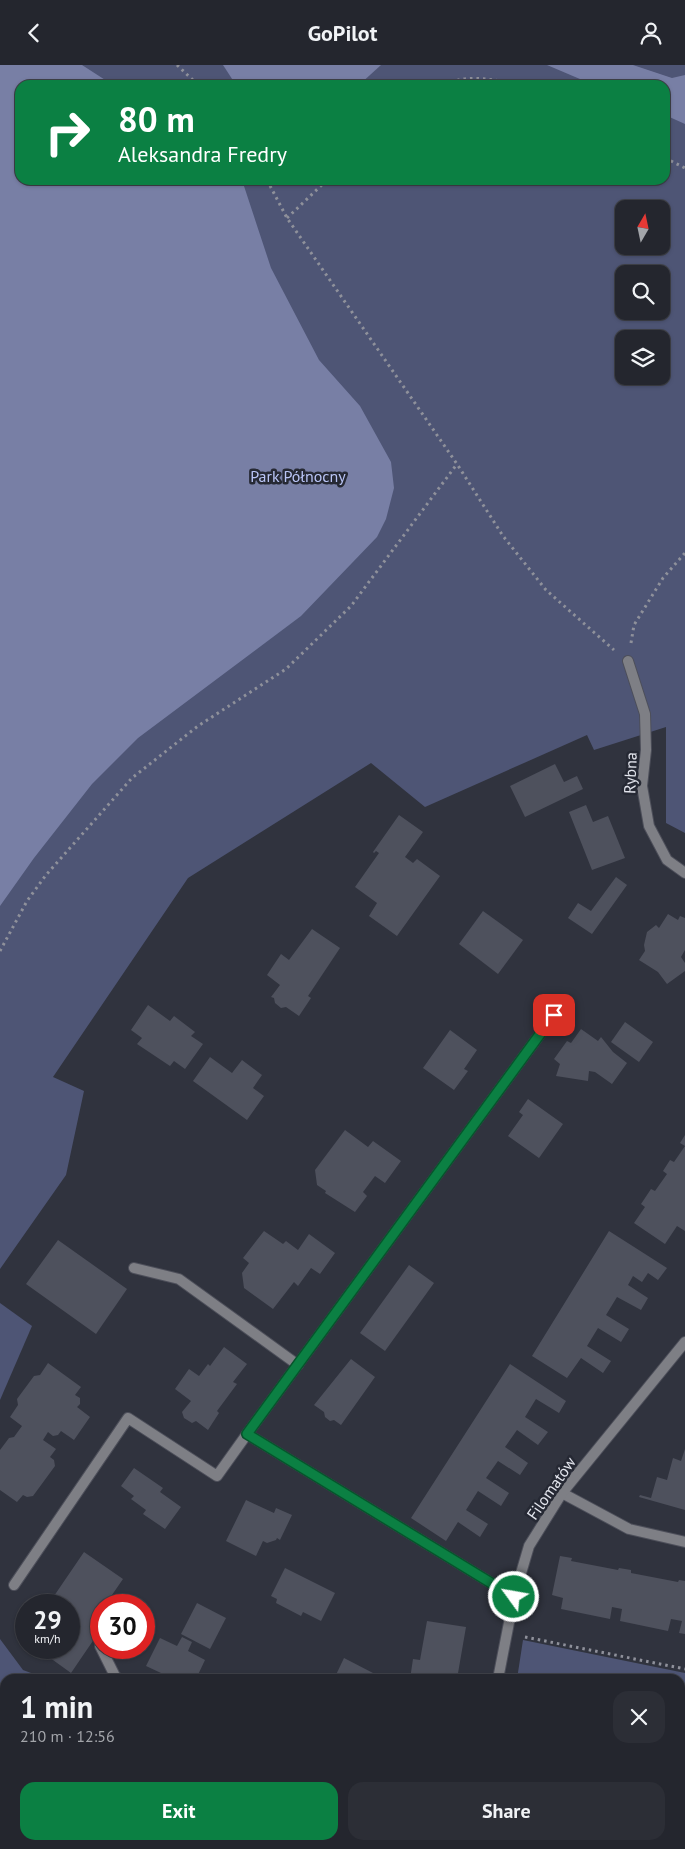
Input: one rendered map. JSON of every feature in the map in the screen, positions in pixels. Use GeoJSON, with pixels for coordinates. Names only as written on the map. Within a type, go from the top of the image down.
{"type":"FeatureCollection","features":[{"type":"Feature","properties":{"kind":"street","name":"Rybna"},"geometry":{"type":"LineString","coordinates":[[628,661],[645,714],[646,750],[642,786],[649,826],[666,860],[685,873]]}},
{"type":"Feature","properties":{"kind":"street"},"geometry":{"type":"LineString","coordinates":[[14,1585],[128,1418],[216,1477],[565,1000]]}},
{"type":"Feature","properties":{"kind":"street"},"geometry":{"type":"LineString","coordinates":[[134,1268],[179,1279],[298,1365]]}},
{"type":"Feature","properties":{"kind":"street","name":"Filomatów"},"geometry":{"type":"LineString","coordinates":[[499,1674],[514,1597],[529,1546],[562,1493],[685,1342]]}},
{"type":"Feature","properties":{"kind":"street"},"geometry":{"type":"LineString","coordinates":[[247,1434],[514,1597]]}},
{"type":"Feature","properties":{"kind":"street"},"geometry":{"type":"LineString","coordinates":[[562,1493],[629,1529],[685,1542]]}},
{"type":"Feature","properties":{"kind":"street"},"geometry":{"type":"LineString","coordinates":[[106,1659],[114,1674]]}},
{"type":"Feature","properties":{"kind":"path"},"geometry":{"type":"LineString","coordinates":[[177,65],[193,80]]}},
{"type":"Feature","properties":{"kind":"path"},"geometry":{"type":"LineString","coordinates":[[464,80],[478,78],[490,80]]}},
{"type":"Feature","properties":{"kind":"path"},"geometry":{"type":"LineString","coordinates":[[670,160],[685,168]]}},
{"type":"Feature","properties":{"kind":"path"},"geometry":{"type":"LineString","coordinates":[[270,185],[287,218],[457,465],[503,536],[546,591],[628,661]]}},
{"type":"Feature","properties":{"kind":"path"},"geometry":{"type":"LineString","coordinates":[[287,218],[323,185]]}},
{"type":"Feature","properties":{"kind":"path"},"geometry":{"type":"LineString","coordinates":[[0,951],[27,901],[41,882],[72,844],[132,778],[198,726],[286,669],[312,644],[351,606],[457,465]]}},
{"type":"Feature","properties":{"kind":"path"},"geometry":{"type":"LineString","coordinates":[[628,661],[634,625],[663,578],[685,553]]}},
{"type":"Feature","properties":{"kind":"path"},"geometry":{"type":"LineString","coordinates":[[519,1635],[685,1669]]}},
{"type":"Feature","properties":{"kind":"green space","name":"Park Północny"},"geometry":{"type":"Polygon","coordinates":[[[0,65],[685,65],[685,833],[666,823],[666,727],[594,750],[587,735],[425,807],[371,763],[188,878],[53,1077],[84,1091],[66,1175],[0,1269],[0,65]]]}},
{"type":"Feature","properties":{"kind":"green space"},"geometry":{"type":"Polygon","coordinates":[[[0,1303],[32,1326],[0,1400],[0,1303]]]}},
{"type":"Feature","properties":{"kind":"green space"},"geometry":{"type":"Polygon","coordinates":[[[0,1639],[23,1670],[34,1674],[0,1674],[0,1639]]]}},
{"type":"Feature","properties":{"kind":"green space"},"geometry":{"type":"Polygon","coordinates":[[[523,1640],[685,1673],[685,1674],[518,1674],[523,1640]]]}},
{"type":"Feature","properties":{"kind":"shaded area"},"geometry":{"type":"Polygon","coordinates":[[[0,65],[82,65],[105,80],[15,80],[15,185],[244,185],[271,268],[319,360],[360,406],[391,462],[394,488],[386,519],[377,537],[301,616],[138,738],[92,784],[34,858],[0,906],[0,65]]]}},
{"type":"Feature","properties":{"kind":"shaded area"},"geometry":{"type":"Polygon","coordinates":[[[223,65],[381,65],[364,80],[233,80],[223,65]]]}},
{"type":"Feature","properties":{"kind":"shaded area"},"geometry":{"type":"Polygon","coordinates":[[[547,65],[633,65],[672,78],[685,75],[685,124],[670,117],[670,80],[582,80],[547,65]]]}},
{"type":"Feature","properties":{"kind":"building"},"geometry":{"type":"Polygon","coordinates":[[[555,764],[564,782],[577,776],[583,789],[525,817],[510,786],[555,764]]]}},
{"type":"Feature","properties":{"kind":"building"},"geometry":{"type":"Polygon","coordinates":[[[586,805],[593,822],[608,816],[625,858],[592,870],[569,812],[586,805]]]}},
{"type":"Feature","properties":{"kind":"building"},"geometry":{"type":"Polygon","coordinates":[[[399,815],[423,832],[405,857],[413,863],[417,859],[440,876],[397,936],[369,916],[377,903],[355,887],[379,853],[373,852],[399,815]]]}},
{"type":"Feature","properties":{"kind":"building"},"geometry":{"type":"Polygon","coordinates":[[[616,877],[627,885],[592,934],[568,918],[578,903],[591,911],[616,877]]]}},
{"type":"Feature","properties":{"kind":"building"},"geometry":{"type":"Polygon","coordinates":[[[483,911],[523,940],[498,974],[459,944],[483,911]]]}},
{"type":"Feature","properties":{"kind":"building"},"geometry":{"type":"Polygon","coordinates":[[[668,914],[678,920],[680,916],[685,918],[685,950],[681,957],[685,963],[685,971],[667,984],[658,972],[639,960],[645,951],[644,945],[647,932],[656,925],[659,928],[668,914]]]}},
{"type":"Feature","properties":{"kind":"building"},"geometry":{"type":"Polygon","coordinates":[[[312,929],[340,948],[308,996],[311,998],[299,1016],[286,1007],[281,1008],[275,1003],[274,998],[271,997],[280,985],[267,975],[281,954],[289,960],[312,929]]]}},
{"type":"Feature","properties":{"kind":"building"},"geometry":{"type":"Polygon","coordinates":[[[148,1005],[170,1021],[174,1016],[195,1032],[191,1036],[203,1044],[185,1069],[174,1061],[170,1066],[137,1044],[142,1038],[131,1030],[148,1005]]]}},
{"type":"Feature","properties":{"kind":"building"},"geometry":{"type":"Polygon","coordinates":[[[625,1022],[653,1042],[639,1062],[611,1042],[625,1022]]]}},
{"type":"Feature","properties":{"kind":"building"},"geometry":{"type":"Polygon","coordinates":[[[581,1029],[598,1041],[601,1037],[613,1052],[627,1063],[612,1084],[595,1072],[589,1071],[588,1081],[556,1076],[560,1064],[554,1059],[567,1041],[571,1043],[581,1029]]]}},
{"type":"Feature","properties":{"kind":"building"},"geometry":{"type":"Polygon","coordinates":[[[450,1030],[477,1050],[464,1069],[468,1071],[454,1090],[423,1068],[450,1030]]]}},
{"type":"Feature","properties":{"kind":"building"},"geometry":{"type":"Polygon","coordinates":[[[210,1057],[232,1073],[242,1060],[262,1075],[253,1088],[264,1096],[247,1120],[193,1081],[210,1057]]]}},
{"type":"Feature","properties":{"kind":"building"},"geometry":{"type":"Polygon","coordinates":[[[528,1099],[563,1124],[539,1158],[508,1136],[523,1115],[519,1112],[528,1099]]]}},
{"type":"Feature","properties":{"kind":"building"},"geometry":{"type":"Polygon","coordinates":[[[345,1130],[368,1147],[373,1141],[401,1161],[385,1183],[375,1176],[363,1192],[367,1196],[355,1212],[325,1193],[326,1191],[317,1185],[315,1170],[345,1130]]]}},
{"type":"Feature","properties":{"kind":"building"},"geometry":{"type":"Polygon","coordinates":[[[685,1135],[685,1146],[680,1143],[685,1135]]]}},
{"type":"Feature","properties":{"kind":"building"},"geometry":{"type":"Polygon","coordinates":[[[685,1146],[685,1231],[677,1226],[665,1244],[634,1223],[645,1207],[641,1204],[651,1189],[655,1191],[667,1174],[663,1171],[670,1160],[674,1162],[685,1146]]]}},
{"type":"Feature","properties":{"kind":"building"},"geometry":{"type":"Polygon","coordinates":[[[264,1231],[283,1244],[286,1241],[298,1250],[309,1234],[335,1253],[320,1274],[311,1268],[298,1286],[294,1282],[273,1309],[244,1288],[242,1273],[249,1263],[243,1258],[264,1231]]]}},
{"type":"Feature","properties":{"kind":"building"},"geometry":{"type":"Polygon","coordinates":[[[609,1231],[667,1268],[658,1280],[648,1273],[642,1282],[633,1276],[628,1285],[648,1298],[641,1310],[617,1297],[606,1315],[629,1329],[621,1342],[598,1328],[587,1346],[611,1361],[603,1373],[581,1358],[567,1378],[532,1356],[609,1231]]]}},
{"type":"Feature","properties":{"kind":"building"},"geometry":{"type":"Polygon","coordinates":[[[58,1240],[127,1289],[96,1334],[26,1284],[58,1240]]]}},
{"type":"Feature","properties":{"kind":"building"},"geometry":{"type":"Polygon","coordinates":[[[409,1265],[434,1283],[385,1351],[360,1333],[409,1265]]]}},
{"type":"Feature","properties":{"kind":"building"},"geometry":{"type":"Polygon","coordinates":[[[224,1347],[247,1364],[233,1382],[237,1384],[217,1411],[219,1413],[208,1430],[196,1421],[192,1423],[184,1418],[182,1412],[191,1401],[175,1389],[189,1369],[199,1376],[208,1364],[210,1366],[224,1347]]]}},
{"type":"Feature","properties":{"kind":"building"},"geometry":{"type":"Polygon","coordinates":[[[351,1359],[375,1377],[341,1425],[334,1420],[330,1421],[325,1417],[324,1412],[314,1405],[351,1359]]]}},
{"type":"Feature","properties":{"kind":"building"},"geometry":{"type":"Polygon","coordinates":[[[48,1363],[81,1387],[75,1395],[80,1398],[80,1404],[77,1407],[90,1417],[74,1440],[61,1431],[58,1435],[53,1436],[48,1432],[43,1440],[56,1449],[50,1457],[54,1460],[55,1466],[33,1496],[27,1497],[23,1495],[17,1502],[0,1490],[0,1450],[9,1438],[14,1437],[22,1426],[10,1417],[18,1405],[17,1399],[34,1376],[40,1375],[48,1363]]]}},
{"type":"Feature","properties":{"kind":"building"},"geometry":{"type":"Polygon","coordinates":[[[510,1364],[566,1401],[559,1413],[536,1399],[525,1417],[548,1432],[538,1445],[517,1430],[505,1447],[528,1463],[520,1475],[498,1461],[486,1478],[509,1493],[501,1506],[478,1491],[466,1510],[488,1524],[480,1537],[458,1522],[446,1541],[411,1518],[510,1364]]]}},
{"type":"Feature","properties":{"kind":"building"},"geometry":{"type":"Polygon","coordinates":[[[685,1449],[685,1510],[639,1497],[640,1495],[651,1498],[657,1477],[667,1480],[673,1458],[681,1461],[685,1449]]]}},
{"type":"Feature","properties":{"kind":"building"},"geometry":{"type":"Polygon","coordinates":[[[134,1468],[163,1488],[160,1492],[181,1507],[165,1529],[143,1514],[146,1510],[131,1499],[134,1496],[121,1486],[134,1468]]]}},
{"type":"Feature","properties":{"kind":"building"},"geometry":{"type":"Polygon","coordinates":[[[246,1500],[274,1513],[276,1508],[292,1515],[280,1540],[277,1538],[267,1543],[263,1541],[256,1556],[226,1541],[246,1500]]]}},
{"type":"Feature","properties":{"kind":"building"},"geometry":{"type":"Polygon","coordinates":[[[84,1552],[123,1579],[113,1594],[90,1594],[90,1645],[71,1673],[52,1659],[80,1659],[80,1594],[55,1594],[84,1552]]]}},
{"type":"Feature","properties":{"kind":"building"},"geometry":{"type":"Polygon","coordinates":[[[560,1556],[572,1558],[571,1561],[618,1570],[619,1568],[631,1570],[631,1573],[678,1582],[679,1580],[685,1581],[685,1634],[679,1633],[682,1621],[671,1619],[668,1631],[620,1621],[622,1609],[612,1607],[610,1619],[561,1609],[563,1598],[552,1595],[560,1556]]]}},
{"type":"Feature","properties":{"kind":"building"},"geometry":{"type":"Polygon","coordinates":[[[285,1568],[335,1593],[321,1621],[303,1612],[301,1616],[276,1603],[277,1599],[271,1596],[285,1568]]]}},
{"type":"Feature","properties":{"kind":"building"},"geometry":{"type":"Polygon","coordinates":[[[197,1603],[226,1618],[210,1649],[181,1634],[197,1603]]]}},
{"type":"Feature","properties":{"kind":"building"},"geometry":{"type":"Polygon","coordinates":[[[427,1621],[466,1627],[458,1674],[411,1674],[413,1659],[420,1660],[427,1621]]]}},
{"type":"Feature","properties":{"kind":"building"},"geometry":{"type":"Polygon","coordinates":[[[182,1637],[192,1642],[188,1651],[205,1660],[198,1674],[161,1674],[146,1666],[150,1659],[155,1659],[155,1648],[160,1638],[177,1646],[182,1637]]]}},
{"type":"Feature","properties":{"kind":"building"},"geometry":{"type":"Polygon","coordinates":[[[344,1658],[373,1673],[372,1674],[336,1674],[344,1658]]]}},
{"type":"Feature","properties":{"kind":"route"},"geometry":{"type":"LineString","coordinates":[[514,1597],[247,1434],[554,1015]]}}]}
